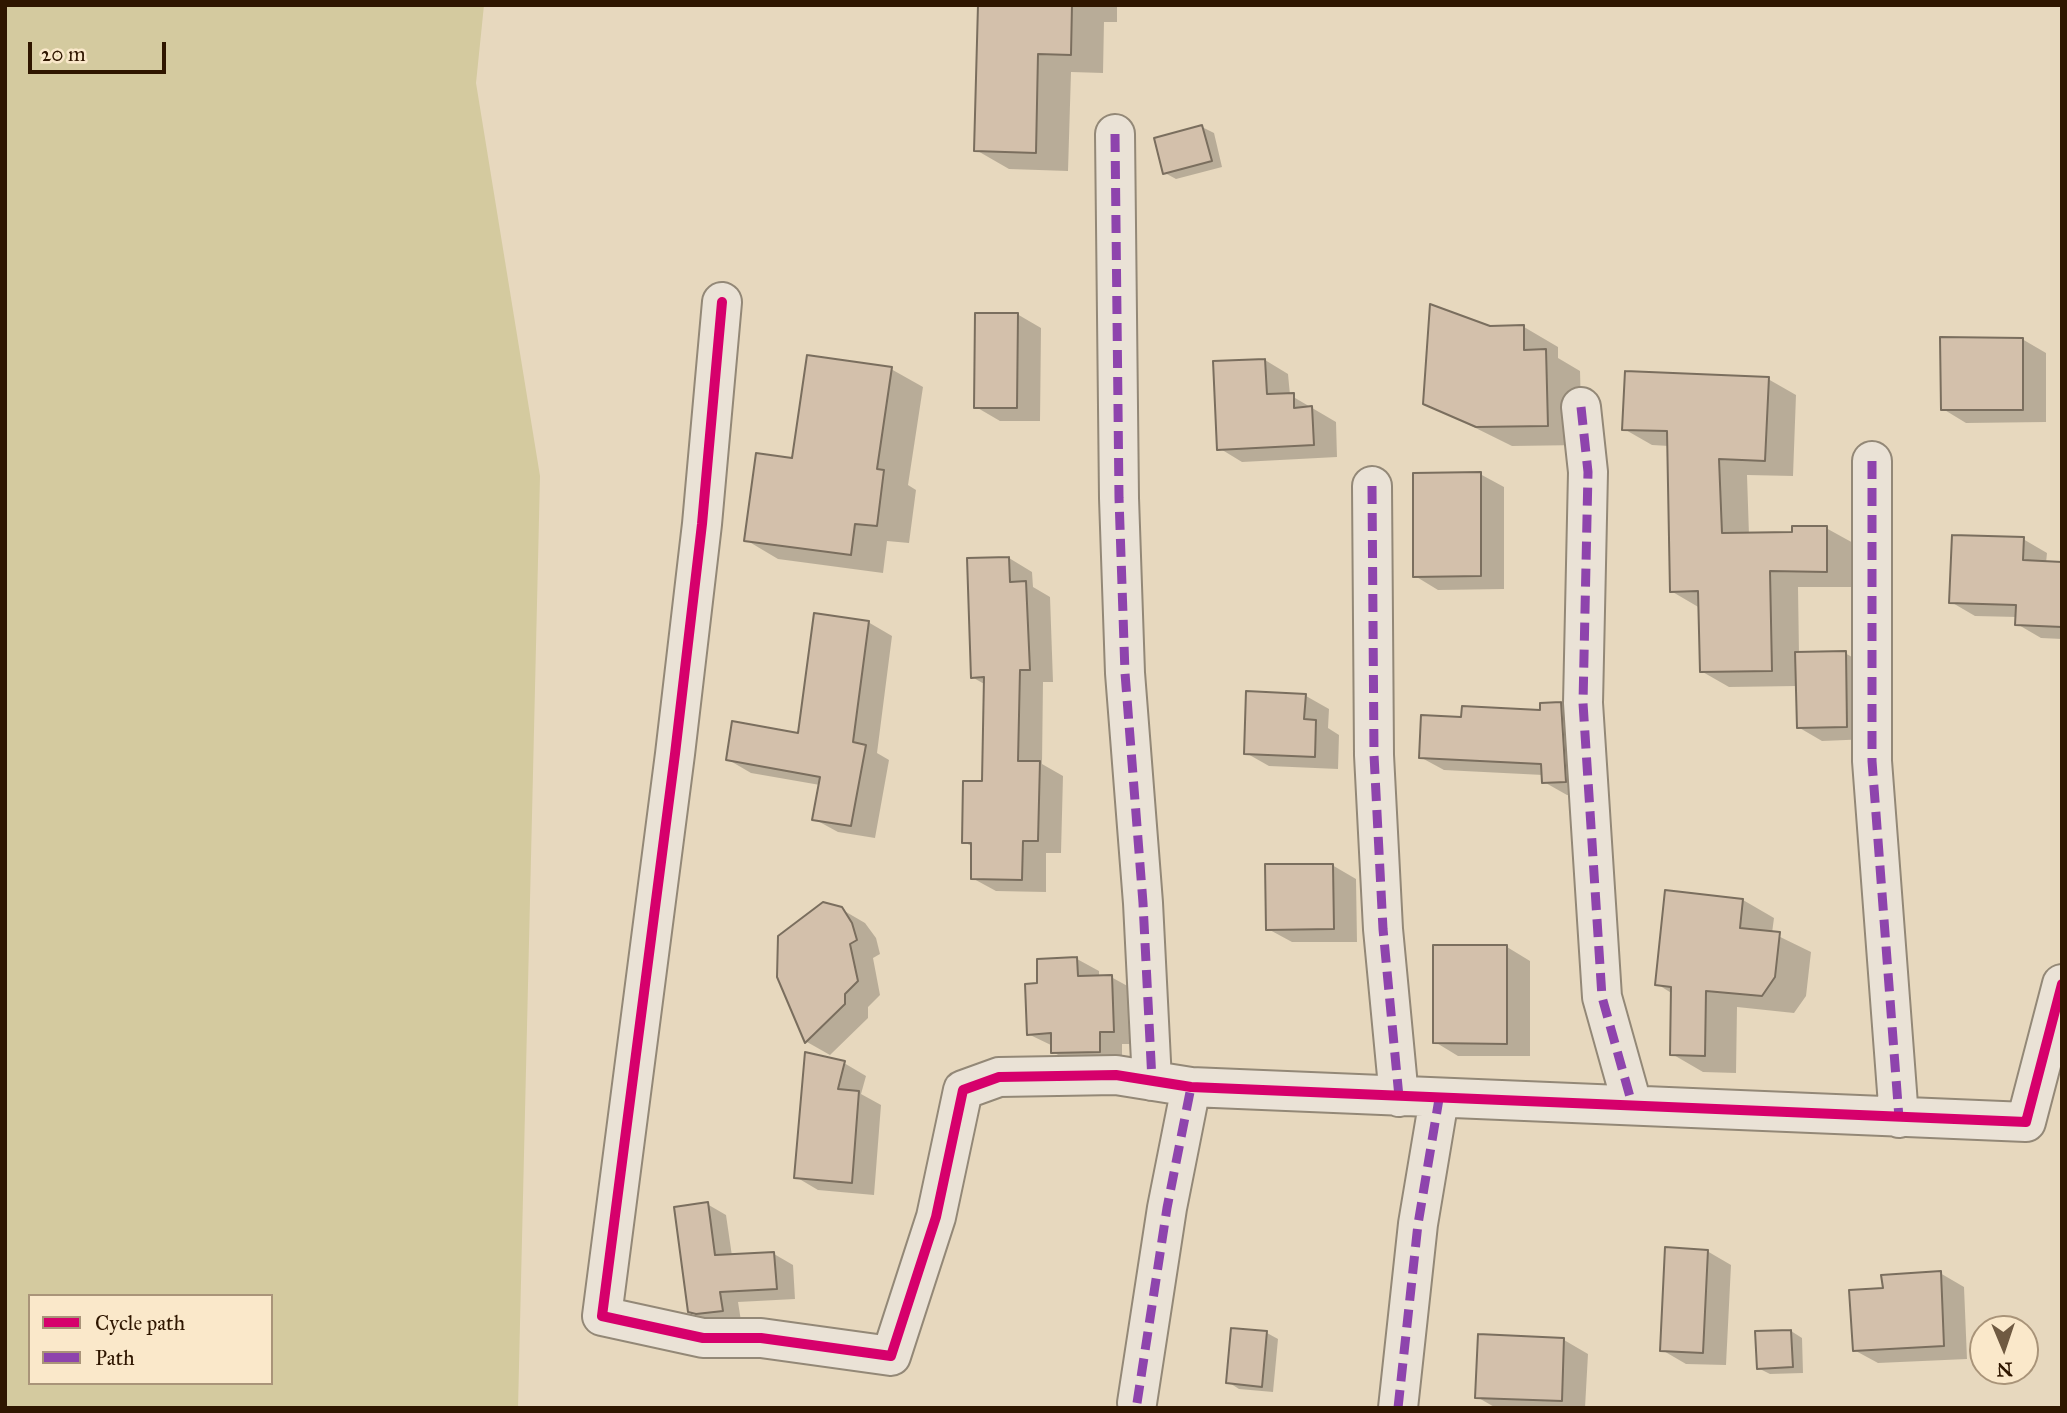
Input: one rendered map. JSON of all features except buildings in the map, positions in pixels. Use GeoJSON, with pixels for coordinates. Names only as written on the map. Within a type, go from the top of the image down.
{"type":"FeatureCollection","features":[{"type":"Feature","properties":{"kind":"street"},"geometry":{"type":"LineString","coordinates":[[1115,134],[1119,498],[1125,673],[1143,903],[1152,1081]]}},
{"type":"Feature","properties":{"kind":"street"},"geometry":{"type":"LineString","coordinates":[[722,302],[702,524],[676,754],[602,1316],[704,1338],[761,1338],[891,1356],[936,1217],[963,1090],[999,1077],[1116,1075],[1191,1087],[2026,1122],[2062,984]]}},
{"type":"Feature","properties":{"kind":"street"},"geometry":{"type":"LineString","coordinates":[[1581,407],[1588,472],[1583,704],[1602,997],[1632,1104]]}},
{"type":"Feature","properties":{"kind":"street"},"geometry":{"type":"LineString","coordinates":[[1872,461],[1872,761],[1899,1118]]}},
{"type":"Feature","properties":{"kind":"street"},"geometry":{"type":"LineString","coordinates":[[1372,486],[1374,755],[1383,929],[1399,1097]]}},
{"type":"Feature","properties":{"kind":"street"},"geometry":{"type":"LineString","coordinates":[[1137,1403],[1167,1209],[1191,1087]]}},
{"type":"Feature","properties":{"kind":"street"},"geometry":{"type":"LineString","coordinates":[[1398,1408],[1418,1224],[1439,1099]]}},
{"type":"Feature","properties":{"kind":"shaded area"},"geometry":{"type":"Polygon","coordinates":[[[5,5],[484,5],[476,83],[540,476],[518,1408],[5,1408],[5,5]]]}},
{"type":"Feature","properties":{"kind":"marked path"},"geometry":{"type":"LineString","coordinates":[[1115,134],[1119,498],[1125,673],[1143,903],[1152,1081]]}},
{"type":"Feature","properties":{"kind":"marked path"},"geometry":{"type":"LineString","coordinates":[[1581,407],[1588,472],[1583,703],[1602,997],[1632,1104]]}},
{"type":"Feature","properties":{"kind":"marked path"},"geometry":{"type":"LineString","coordinates":[[1872,461],[1872,761],[1899,1118]]}},
{"type":"Feature","properties":{"kind":"marked path"},"geometry":{"type":"LineString","coordinates":[[1372,486],[1374,755],[1383,929],[1399,1097]]}},
{"type":"Feature","properties":{"kind":"marked path"},"geometry":{"type":"LineString","coordinates":[[1137,1403],[1167,1208],[1191,1087]]}},
{"type":"Feature","properties":{"kind":"marked path"},"geometry":{"type":"LineString","coordinates":[[1398,1408],[1418,1224],[1439,1099]]}},
{"type":"Feature","properties":{"kind":"cycle path"},"geometry":{"type":"LineString","coordinates":[[722,302],[702,524],[675,754],[602,1316],[703,1338],[761,1338],[891,1356],[936,1217],[963,1090],[999,1077],[1116,1075],[1191,1087],[2026,1122],[2062,984]]}}]}
